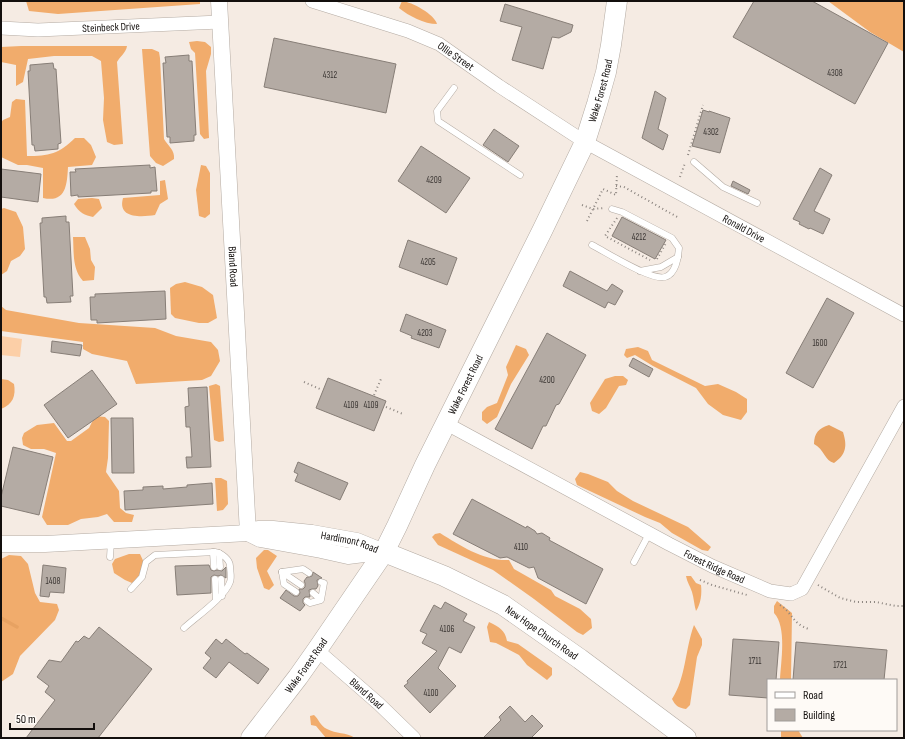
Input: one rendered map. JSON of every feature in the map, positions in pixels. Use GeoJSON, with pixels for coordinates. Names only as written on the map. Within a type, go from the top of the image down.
{"type":"FeatureCollection","features":[{"type":"Feature","properties":{"kind":"main road","name":"Wake Forest Road"},"geometry":{"type":"LineString","coordinates":[[251,738],[318,650],[384,552],[407,507],[425,465],[545,227],[585,142],[606,72],[617,1]]}},
{"type":"Feature","properties":{"kind":"main road","name":"New Hope Church Road"},"geometry":{"type":"LineString","coordinates":[[384,552],[444,576],[503,605],[686,738]]}},
{"type":"Feature","properties":{"kind":"street","name":"Bland Road"},"geometry":{"type":"LineString","coordinates":[[219,1],[248,532]]}},
{"type":"Feature","properties":{"kind":"street","name":"Ollie Street"},"geometry":{"type":"LineString","coordinates":[[312,1],[408,31],[439,44],[585,142]]}},
{"type":"Feature","properties":{"kind":"street","name":"Steinbeck Drive"},"geometry":{"type":"LineString","coordinates":[[1,28],[38,30],[220,22]]}},
{"type":"Feature","properties":{"kind":"street","name":"Ronald Drive"},"geometry":{"type":"LineString","coordinates":[[585,142],[904,315]]}},
{"type":"Feature","properties":{"kind":"street","name":"Forest Ridge Road"},"geometry":{"type":"LineString","coordinates":[[447,424],[649,534],[712,566],[770,591],[787,594],[797,592],[802,589],[904,406]]}},
{"type":"Feature","properties":{"kind":"street","name":"Hardimont Road"},"geometry":{"type":"LineString","coordinates":[[1,544],[111,541],[273,529],[312,533],[357,542],[384,552]]}},
{"type":"Feature","properties":{"kind":"street","name":"Bland Road"},"geometry":{"type":"LineString","coordinates":[[318,650],[379,704],[414,738]]}},
{"type":"Feature","properties":{"kind":"lane"},"geometry":{"type":"LineString","coordinates":[[454,88],[436,112],[438,121],[520,175]]}},
{"type":"Feature","properties":{"kind":"lane"},"geometry":{"type":"LineString","coordinates":[[694,162],[723,187],[758,203]]}},
{"type":"Feature","properties":{"kind":"lane"},"geometry":{"type":"LineString","coordinates":[[592,245],[649,276],[664,278],[672,274],[678,257],[679,248],[672,238],[622,212],[612,211]]}},
{"type":"Feature","properties":{"kind":"lane"},"geometry":{"type":"LineString","coordinates":[[640,271],[661,267],[678,257]]}},
{"type":"Feature","properties":{"kind":"lane"},"geometry":{"type":"LineString","coordinates":[[634,562],[649,534]]}},
{"type":"Feature","properties":{"kind":"lane"},"geometry":{"type":"LineString","coordinates":[[110,557],[111,541]]}},
{"type":"Feature","properties":{"kind":"lane"},"geometry":{"type":"LineString","coordinates":[[216,553],[217,567]]}},
{"type":"Feature","properties":{"kind":"lane"},"geometry":{"type":"LineString","coordinates":[[131,589],[142,577],[146,562],[155,556],[216,553],[230,563],[231,580],[222,596],[184,628]]}},
{"type":"Feature","properties":{"kind":"lane"},"geometry":{"type":"LineString","coordinates":[[282,572],[303,569],[309,573]]}},
{"type":"Feature","properties":{"kind":"lane"},"geometry":{"type":"LineString","coordinates":[[282,572],[301,585]]}},
{"type":"Feature","properties":{"kind":"lane"},"geometry":{"type":"LineString","coordinates":[[282,572],[284,584],[296,592]]}},
{"type":"Feature","properties":{"kind":"lane"},"geometry":{"type":"LineString","coordinates":[[216,600],[218,579],[222,596]]}},
{"type":"Feature","properties":{"kind":"lane"},"geometry":{"type":"LineString","coordinates":[[307,601],[310,603],[321,600],[324,584],[321,582]]}},
{"type":"Feature","properties":{"kind":"lane"},"geometry":{"type":"LineString","coordinates":[[313,593],[320,598]]}},
{"type":"Feature","properties":{"kind":"path"},"geometry":{"type":"LineString","coordinates":[[680,177],[703,105]]}},
{"type":"Feature","properties":{"kind":"path"},"geometry":{"type":"LineString","coordinates":[[587,221],[604,189],[616,195],[617,174]]}},
{"type":"Feature","properties":{"kind":"path"},"geometry":{"type":"LineString","coordinates":[[616,185],[624,187],[679,218]]}},
{"type":"Feature","properties":{"kind":"path"},"geometry":{"type":"LineString","coordinates":[[582,205],[593,209],[604,208],[612,211],[618,216],[605,236],[655,262],[667,240]]}},
{"type":"Feature","properties":{"kind":"path"},"geometry":{"type":"LineString","coordinates":[[374,395],[381,379]]}},
{"type":"Feature","properties":{"kind":"path"},"geometry":{"type":"LineString","coordinates":[[304,382],[320,389]]}},
{"type":"Feature","properties":{"kind":"path"},"geometry":{"type":"LineString","coordinates":[[386,407],[403,414]]}},
{"type":"Feature","properties":{"kind":"path"},"geometry":{"type":"LineString","coordinates":[[700,580],[748,595]]}},
{"type":"Feature","properties":{"kind":"path"},"geometry":{"type":"LineString","coordinates":[[817,585],[840,598],[856,602],[876,602],[904,606]]}},
{"type":"Feature","properties":{"kind":"path"},"geometry":{"type":"LineString","coordinates":[[774,604],[781,606],[788,611],[795,622],[801,627],[809,629]]}},
{"type":"Feature","properties":{"kind":"shaded area"},"geometry":{"type":"Polygon","coordinates":[[[26,1],[200,1],[200,4],[58,14],[29,11],[26,1]]]}},
{"type":"Feature","properties":{"kind":"shaded area"},"geometry":{"type":"Polygon","coordinates":[[[402,1],[422,9],[432,16],[437,24],[422,21],[407,14],[399,8],[402,1]]]}},
{"type":"Feature","properties":{"kind":"shaded area"},"geometry":{"type":"Polygon","coordinates":[[[828,1],[904,1],[904,52],[870,32],[828,1]]]}},
{"type":"Feature","properties":{"kind":"shaded area"},"geometry":{"type":"Polygon","coordinates":[[[189,42],[205,42],[211,47],[211,54],[206,71],[209,138],[204,139],[200,134],[195,53],[191,49],[189,42]]]}},
{"type":"Feature","properties":{"kind":"shaded area"},"geometry":{"type":"Polygon","coordinates":[[[127,46],[117,62],[123,144],[114,145],[107,142],[103,120],[104,98],[101,61],[92,56],[54,56],[28,59],[23,82],[16,86],[16,65],[1,62],[1,47],[127,46]]]}},
{"type":"Feature","properties":{"kind":"shaded area"},"geometry":{"type":"Polygon","coordinates":[[[142,49],[152,49],[159,52],[164,139],[174,156],[174,159],[163,166],[156,163],[150,156],[142,49]]]}},
{"type":"Feature","properties":{"kind":"shaded area"},"geometry":{"type":"Polygon","coordinates":[[[16,99],[25,100],[27,156],[48,155],[64,148],[75,138],[84,138],[91,145],[96,157],[92,165],[68,167],[66,186],[61,195],[56,198],[43,198],[43,168],[18,165],[1,157],[1,123],[3,120],[10,117],[12,102],[16,99]]]}},
{"type":"Feature","properties":{"kind":"shaded area"},"geometry":{"type":"Polygon","coordinates":[[[201,165],[206,166],[210,173],[210,214],[205,218],[199,216],[196,190],[201,165]]]}},
{"type":"Feature","properties":{"kind":"shaded area"},"geometry":{"type":"Polygon","coordinates":[[[165,180],[168,199],[160,204],[155,215],[138,216],[127,213],[124,210],[122,205],[123,198],[160,195],[160,181],[165,180]]]}},
{"type":"Feature","properties":{"kind":"shaded area"},"geometry":{"type":"Polygon","coordinates":[[[78,199],[99,199],[102,208],[93,217],[82,213],[74,204],[78,199]]]}},
{"type":"Feature","properties":{"kind":"shaded area"},"geometry":{"type":"Polygon","coordinates":[[[4,208],[16,212],[23,227],[25,249],[20,256],[11,261],[7,271],[1,275],[1,209],[4,208]]]}},
{"type":"Feature","properties":{"kind":"shaded area"},"geometry":{"type":"Polygon","coordinates":[[[73,237],[85,237],[90,249],[91,260],[95,267],[94,280],[83,281],[79,276],[74,260],[73,237]]]}},
{"type":"Feature","properties":{"kind":"shaded area"},"geometry":{"type":"Polygon","coordinates":[[[185,282],[202,287],[213,295],[217,318],[208,323],[199,323],[175,318],[171,314],[170,288],[176,284],[185,282]]]}},
{"type":"Feature","properties":{"kind":"shaded area"},"geometry":{"type":"Polygon","coordinates":[[[1,306],[6,310],[79,323],[155,328],[176,336],[211,342],[218,350],[220,361],[211,376],[202,380],[136,384],[127,361],[92,354],[83,349],[83,342],[1,331],[1,306]]]}},
{"type":"Feature","properties":{"kind":"shaded area"},"geometry":{"type":"Polygon","coordinates":[[[1,336],[22,339],[20,357],[1,355],[1,336]]]}},
{"type":"Feature","properties":{"kind":"shaded area"},"geometry":{"type":"Polygon","coordinates":[[[516,345],[526,349],[529,355],[511,384],[497,417],[487,424],[482,420],[482,412],[487,407],[497,403],[508,375],[506,367],[516,345]]]}},
{"type":"Feature","properties":{"kind":"shaded area"},"geometry":{"type":"Polygon","coordinates":[[[638,347],[648,351],[652,360],[705,386],[718,384],[736,392],[747,399],[747,412],[741,420],[723,415],[708,404],[696,388],[635,355],[627,358],[624,355],[626,349],[638,347]]]}},
{"type":"Feature","properties":{"kind":"shaded area"},"geometry":{"type":"Polygon","coordinates":[[[615,376],[623,376],[628,380],[626,385],[619,386],[606,408],[599,414],[592,411],[590,403],[605,379],[615,376]]]}},
{"type":"Feature","properties":{"kind":"shaded area"},"geometry":{"type":"Polygon","coordinates":[[[1,379],[8,380],[14,384],[15,388],[14,396],[11,402],[1,409],[1,379]]]}},
{"type":"Feature","properties":{"kind":"shaded area"},"geometry":{"type":"Polygon","coordinates":[[[216,384],[220,386],[224,441],[219,442],[214,440],[209,386],[216,384]]]}},
{"type":"Feature","properties":{"kind":"shaded area"},"geometry":{"type":"Polygon","coordinates":[[[95,416],[105,417],[109,421],[106,472],[119,491],[120,508],[126,513],[134,515],[132,522],[114,522],[107,514],[98,517],[81,519],[68,525],[47,525],[42,517],[56,453],[44,449],[31,449],[23,445],[22,438],[24,433],[37,425],[54,423],[67,441],[71,441],[89,428],[95,416]]]}},
{"type":"Feature","properties":{"kind":"shaded area"},"geometry":{"type":"Polygon","coordinates":[[[829,425],[843,432],[845,441],[844,453],[834,463],[828,460],[820,449],[814,444],[816,434],[822,428],[829,425]]]}},
{"type":"Feature","properties":{"kind":"shaded area"},"geometry":{"type":"Polygon","coordinates":[[[580,472],[608,482],[617,491],[633,501],[688,527],[711,547],[708,551],[702,550],[672,533],[660,523],[577,485],[575,479],[580,472]]]}},
{"type":"Feature","properties":{"kind":"shaded area"},"geometry":{"type":"Polygon","coordinates":[[[215,478],[221,478],[227,481],[228,504],[223,510],[217,511],[215,478]]]}},
{"type":"Feature","properties":{"kind":"shaded area"},"geometry":{"type":"Polygon","coordinates":[[[440,533],[473,552],[499,560],[509,560],[514,569],[551,590],[555,596],[580,609],[591,619],[592,628],[583,635],[577,632],[493,570],[438,545],[432,537],[435,534],[440,533]]]}},
{"type":"Feature","properties":{"kind":"shaded area"},"geometry":{"type":"Polygon","coordinates":[[[264,550],[268,550],[277,556],[267,571],[274,585],[269,590],[264,588],[257,568],[256,558],[264,550]]]}},
{"type":"Feature","properties":{"kind":"shaded area"},"geometry":{"type":"Polygon","coordinates":[[[129,554],[140,554],[146,567],[146,574],[132,583],[114,573],[112,564],[115,559],[129,554]]]}},
{"type":"Feature","properties":{"kind":"shaded area"},"geometry":{"type":"Polygon","coordinates":[[[9,555],[21,556],[28,564],[35,593],[40,602],[57,604],[59,610],[55,620],[20,656],[13,674],[1,682],[1,559],[9,555]]]}},
{"type":"Feature","properties":{"kind":"shaded area"},"geometry":{"type":"Polygon","coordinates":[[[686,576],[691,576],[696,583],[701,585],[701,598],[696,611],[693,594],[686,576]]]}},
{"type":"Feature","properties":{"kind":"shaded area"},"geometry":{"type":"Polygon","coordinates":[[[777,601],[792,613],[791,679],[780,679],[782,635],[781,627],[774,613],[774,606],[777,601]]]}},
{"type":"Feature","properties":{"kind":"shaded area"},"geometry":{"type":"Polygon","coordinates":[[[489,622],[501,629],[505,634],[507,641],[518,644],[552,668],[552,675],[547,680],[527,665],[519,655],[496,643],[490,642],[487,627],[489,622]]]}},
{"type":"Feature","properties":{"kind":"shaded area"},"geometry":{"type":"Polygon","coordinates":[[[694,625],[702,639],[702,645],[697,657],[690,705],[686,709],[677,706],[672,699],[677,691],[683,673],[694,625]]]}},
{"type":"Feature","properties":{"kind":"shaded area"},"geometry":{"type":"Polygon","coordinates":[[[314,715],[325,728],[330,731],[355,738],[326,738],[316,726],[311,725],[310,716],[314,715]]]}},
{"type":"Feature","properties":{"kind":"shaded area"},"geometry":{"type":"Polygon","coordinates":[[[781,731],[799,731],[803,738],[781,738],[781,731]]]}},
{"type":"Feature","properties":{"kind":"building"},"geometry":{"type":"Polygon","coordinates":[[[754,1],[812,1],[888,43],[855,104],[733,37],[754,1]]]}},
{"type":"Feature","properties":{"kind":"building"},"geometry":{"type":"Polygon","coordinates":[[[505,4],[573,25],[571,32],[559,38],[552,37],[543,69],[512,60],[522,27],[500,21],[505,4]]]}},
{"type":"Feature","properties":{"kind":"building"},"geometry":{"type":"Polygon","coordinates":[[[274,38],[396,64],[386,113],[264,87],[274,38]]]}},
{"type":"Feature","properties":{"kind":"building"},"geometry":{"type":"Polygon","coordinates":[[[189,55],[189,61],[192,61],[196,135],[194,135],[194,141],[170,143],[170,137],[167,137],[163,63],[166,63],[165,57],[189,55]]]}},
{"type":"Feature","properties":{"kind":"building"},"geometry":{"type":"Polygon","coordinates":[[[53,63],[54,69],[56,69],[61,143],[58,144],[58,149],[35,151],[34,145],[32,145],[28,71],[30,71],[30,65],[53,63]]]}},
{"type":"Feature","properties":{"kind":"building"},"geometry":{"type":"Polygon","coordinates":[[[655,91],[666,98],[658,129],[668,135],[663,150],[642,138],[655,91]]]}},
{"type":"Feature","properties":{"kind":"building"},"geometry":{"type":"Polygon","coordinates":[[[703,110],[730,118],[720,153],[692,146],[703,110]]]}},
{"type":"Feature","properties":{"kind":"building"},"geometry":{"type":"Polygon","coordinates":[[[494,129],[519,146],[508,162],[483,145],[494,129]]]}},
{"type":"Feature","properties":{"kind":"building"},"geometry":{"type":"Polygon","coordinates":[[[421,146],[470,178],[446,213],[398,181],[421,146]]]}},
{"type":"Feature","properties":{"kind":"building"},"geometry":{"type":"Polygon","coordinates":[[[150,165],[150,168],[155,167],[157,191],[151,191],[151,193],[78,197],[78,195],[71,196],[70,172],[76,172],[75,169],[150,165]]]}},
{"type":"Feature","properties":{"kind":"building"},"geometry":{"type":"Polygon","coordinates":[[[820,168],[832,175],[814,211],[830,219],[823,234],[799,224],[800,222],[793,219],[820,168]]]}},
{"type":"Feature","properties":{"kind":"building"},"geometry":{"type":"Polygon","coordinates":[[[1,169],[41,174],[38,202],[1,197],[1,169]]]}},
{"type":"Feature","properties":{"kind":"building"},"geometry":{"type":"Polygon","coordinates":[[[733,181],[750,190],[748,194],[731,186],[733,181]]]}},
{"type":"Feature","properties":{"kind":"building"},"geometry":{"type":"Polygon","coordinates":[[[66,216],[66,222],[69,222],[73,296],[70,296],[71,302],[47,303],[46,297],[44,297],[40,223],[42,223],[42,218],[66,216]]]}},
{"type":"Feature","properties":{"kind":"building"},"geometry":{"type":"Polygon","coordinates":[[[622,217],[666,240],[655,259],[612,236],[622,217]]]}},
{"type":"Feature","properties":{"kind":"building"},"geometry":{"type":"Polygon","coordinates":[[[408,240],[457,258],[447,285],[399,267],[408,240]]]}},
{"type":"Feature","properties":{"kind":"building"},"geometry":{"type":"Polygon","coordinates":[[[570,271],[607,291],[612,284],[623,291],[615,305],[608,302],[605,308],[563,286],[570,271]]]}},
{"type":"Feature","properties":{"kind":"building"},"geometry":{"type":"Polygon","coordinates":[[[165,291],[166,319],[97,323],[97,320],[91,320],[90,297],[95,297],[95,294],[165,291]]]}},
{"type":"Feature","properties":{"kind":"building"},"geometry":{"type":"Polygon","coordinates":[[[827,298],[854,313],[813,388],[786,373],[827,298]]]}},
{"type":"Feature","properties":{"kind":"building"},"geometry":{"type":"Polygon","coordinates":[[[406,314],[446,330],[439,348],[411,338],[412,336],[400,331],[406,314]]]}},
{"type":"Feature","properties":{"kind":"building"},"geometry":{"type":"Polygon","coordinates":[[[547,333],[586,355],[559,404],[556,405],[546,426],[543,426],[532,449],[495,429],[547,333]]]}},
{"type":"Feature","properties":{"kind":"building"},"geometry":{"type":"Polygon","coordinates":[[[52,341],[82,345],[80,356],[51,352],[52,341]]]}},
{"type":"Feature","properties":{"kind":"building"},"geometry":{"type":"Polygon","coordinates":[[[633,358],[653,369],[649,377],[629,366],[633,358]]]}},
{"type":"Feature","properties":{"kind":"building"},"geometry":{"type":"Polygon","coordinates":[[[92,370],[117,404],[68,438],[44,405],[92,370]]]}},
{"type":"Feature","properties":{"kind":"building"},"geometry":{"type":"Polygon","coordinates":[[[328,378],[386,401],[374,431],[316,408],[328,378]]]}},
{"type":"Feature","properties":{"kind":"building"},"geometry":{"type":"Polygon","coordinates":[[[207,387],[211,467],[187,468],[186,457],[192,457],[190,427],[186,427],[185,407],[189,406],[188,388],[207,387]]]}},
{"type":"Feature","properties":{"kind":"building"},"geometry":{"type":"Polygon","coordinates":[[[111,418],[133,418],[134,473],[112,473],[111,418]]]}},
{"type":"Feature","properties":{"kind":"building"},"geometry":{"type":"Polygon","coordinates":[[[13,447],[53,457],[39,515],[1,506],[1,497],[13,447]]]}},
{"type":"Feature","properties":{"kind":"building"},"geometry":{"type":"Polygon","coordinates":[[[298,462],[348,483],[340,500],[295,481],[298,474],[294,472],[298,462]]]}},
{"type":"Feature","properties":{"kind":"building"},"geometry":{"type":"Polygon","coordinates":[[[212,483],[213,504],[125,510],[124,491],[143,490],[143,487],[163,486],[163,489],[212,483]]]}},
{"type":"Feature","properties":{"kind":"building"},"geometry":{"type":"Polygon","coordinates":[[[472,499],[526,528],[527,526],[537,534],[542,533],[550,538],[549,540],[603,569],[586,604],[538,578],[534,567],[529,568],[507,557],[500,558],[453,534],[472,499]]]}},
{"type":"Feature","properties":{"kind":"building"},"geometry":{"type":"Polygon","coordinates":[[[43,565],[66,568],[64,593],[50,592],[49,597],[40,596],[43,565]]]}},
{"type":"Feature","properties":{"kind":"building"},"geometry":{"type":"Polygon","coordinates":[[[209,565],[211,570],[214,571],[222,571],[226,567],[226,578],[221,575],[214,575],[211,577],[211,593],[177,595],[175,566],[209,565]]]}},
{"type":"Feature","properties":{"kind":"building"},"geometry":{"type":"Polygon","coordinates":[[[313,572],[322,578],[317,580],[318,586],[316,589],[309,590],[310,597],[305,597],[303,599],[303,603],[305,605],[300,611],[280,598],[286,590],[294,596],[298,596],[300,593],[299,589],[303,589],[305,587],[304,581],[307,577],[312,576],[313,572]]]}},
{"type":"Feature","properties":{"kind":"building"},"geometry":{"type":"Polygon","coordinates":[[[445,602],[467,614],[463,621],[475,627],[461,653],[449,647],[438,668],[456,686],[430,713],[404,686],[408,683],[407,681],[437,651],[422,643],[427,634],[420,631],[434,605],[441,609],[445,602]]]}},
{"type":"Feature","properties":{"kind":"building"},"geometry":{"type":"Polygon","coordinates":[[[99,627],[152,669],[98,738],[26,738],[55,700],[45,692],[49,686],[37,677],[49,660],[61,662],[76,641],[78,642],[84,636],[89,639],[99,627]]]}},
{"type":"Feature","properties":{"kind":"building"},"geometry":{"type":"Polygon","coordinates":[[[216,639],[222,644],[226,639],[245,654],[247,653],[269,669],[258,684],[229,662],[216,678],[203,668],[211,658],[205,653],[216,639]]]}},
{"type":"Feature","properties":{"kind":"building"},"geometry":{"type":"Polygon","coordinates":[[[733,639],[779,642],[776,679],[767,679],[767,698],[729,695],[733,639]]]}},
{"type":"Feature","properties":{"kind":"building"},"geometry":{"type":"Polygon","coordinates":[[[796,642],[887,650],[884,679],[793,679],[796,642]]]}},
{"type":"Feature","properties":{"kind":"building"},"geometry":{"type":"Polygon","coordinates":[[[510,706],[525,722],[532,715],[543,726],[531,738],[483,738],[501,720],[499,717],[510,706]]]}},
{"type":"Feature","properties":{"kind":"waterway"},"geometry":{"type":"LineString","coordinates":[[1,618],[17,627]]}}]}
